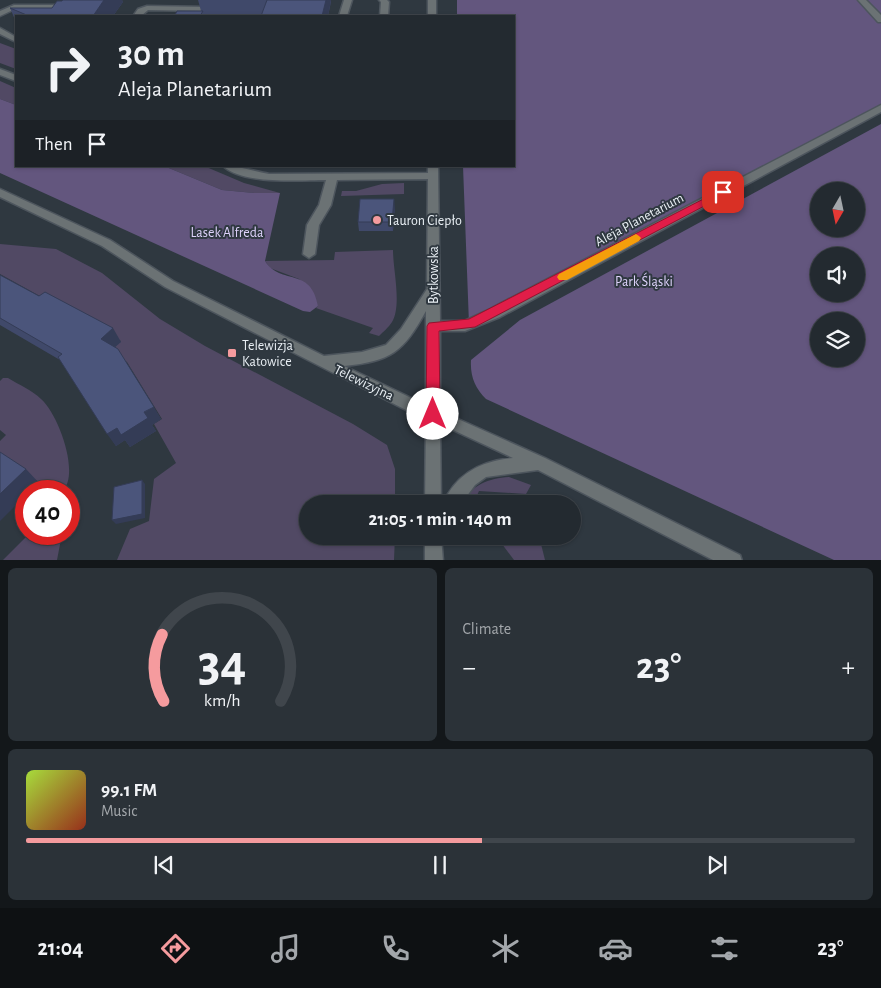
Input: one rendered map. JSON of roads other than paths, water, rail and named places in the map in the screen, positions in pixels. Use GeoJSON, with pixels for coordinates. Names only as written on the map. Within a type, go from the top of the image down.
{"type":"FeatureCollection","features":[{"type":"Feature","properties":{"kind":"street"},"geometry":{"type":"LineString","coordinates":[[343,15],[348,0]]}},
{"type":"Feature","properties":{"kind":"street"},"geometry":{"type":"LineString","coordinates":[[383,0],[386,2],[384,15]]}},
{"type":"Feature","properties":{"kind":"street"},"geometry":{"type":"LineString","coordinates":[[432,0],[432,15]]}},
{"type":"Feature","properties":{"kind":"street"},"geometry":{"type":"LineString","coordinates":[[862,0],[881,20]]}},
{"type":"Feature","properties":{"kind":"street"},"geometry":{"type":"LineString","coordinates":[[0,14],[14,7],[79,7]]}},
{"type":"Feature","properties":{"kind":"street"},"geometry":{"type":"LineString","coordinates":[[36,15],[44,7]]}},
{"type":"Feature","properties":{"kind":"street"},"geometry":{"type":"LineString","coordinates":[[138,15],[141,10],[147,8],[206,9]]}},
{"type":"Feature","properties":{"kind":"street"},"geometry":{"type":"LineString","coordinates":[[0,30],[14,37]]}},
{"type":"Feature","properties":{"kind":"street"},"geometry":{"type":"LineString","coordinates":[[0,72],[15,78]]}},
{"type":"Feature","properties":{"kind":"street","name":"Aleja Planetarium"},"geometry":{"type":"LineString","coordinates":[[433,326],[464,326],[495,313],[881,108]]}},
{"type":"Feature","properties":{"kind":"street"},"geometry":{"type":"LineString","coordinates":[[231,167],[254,175],[269,177],[434,171]]}},
{"type":"Feature","properties":{"kind":"street","name":"Bytkowska"},"geometry":{"type":"LineString","coordinates":[[433,495],[434,171]]}},
{"type":"Feature","properties":{"kind":"street"},"geometry":{"type":"LineString","coordinates":[[309,254],[313,225],[325,205],[333,176]]}},
{"type":"Feature","properties":{"kind":"street","name":"Telewizyjna"},"geometry":{"type":"LineString","coordinates":[[0,193],[106,243],[169,284],[411,406],[458,424],[540,463],[734,560]]}},
{"type":"Feature","properties":{"kind":"street"},"geometry":{"type":"LineString","coordinates":[[324,362],[379,354],[393,347],[402,338],[433,289]]}},
{"type":"Feature","properties":{"kind":"street"},"geometry":{"type":"LineString","coordinates":[[459,495],[477,473],[498,468],[540,463]]}},
{"type":"Feature","properties":{"kind":"street"},"geometry":{"type":"LineString","coordinates":[[433,545],[434,560]]}},
{"type":"Feature","properties":{"kind":"place","name":"Tauron Ciepło"},"geometry":{"type":"Point","coordinates":[377,220]}},
{"type":"Feature","properties":{"kind":"place","name":"Telewizja Katowice"},"geometry":{"type":"Point","coordinates":[232,353]}},
{"type":"Feature","properties":{"kind":"park label","name":"Lasek Alfreda"},"geometry":{"type":"Point","coordinates":[227,232]}},
{"type":"Feature","properties":{"kind":"park label","name":"Park Śląski"},"geometry":{"type":"Point","coordinates":[644,281]}}]}
